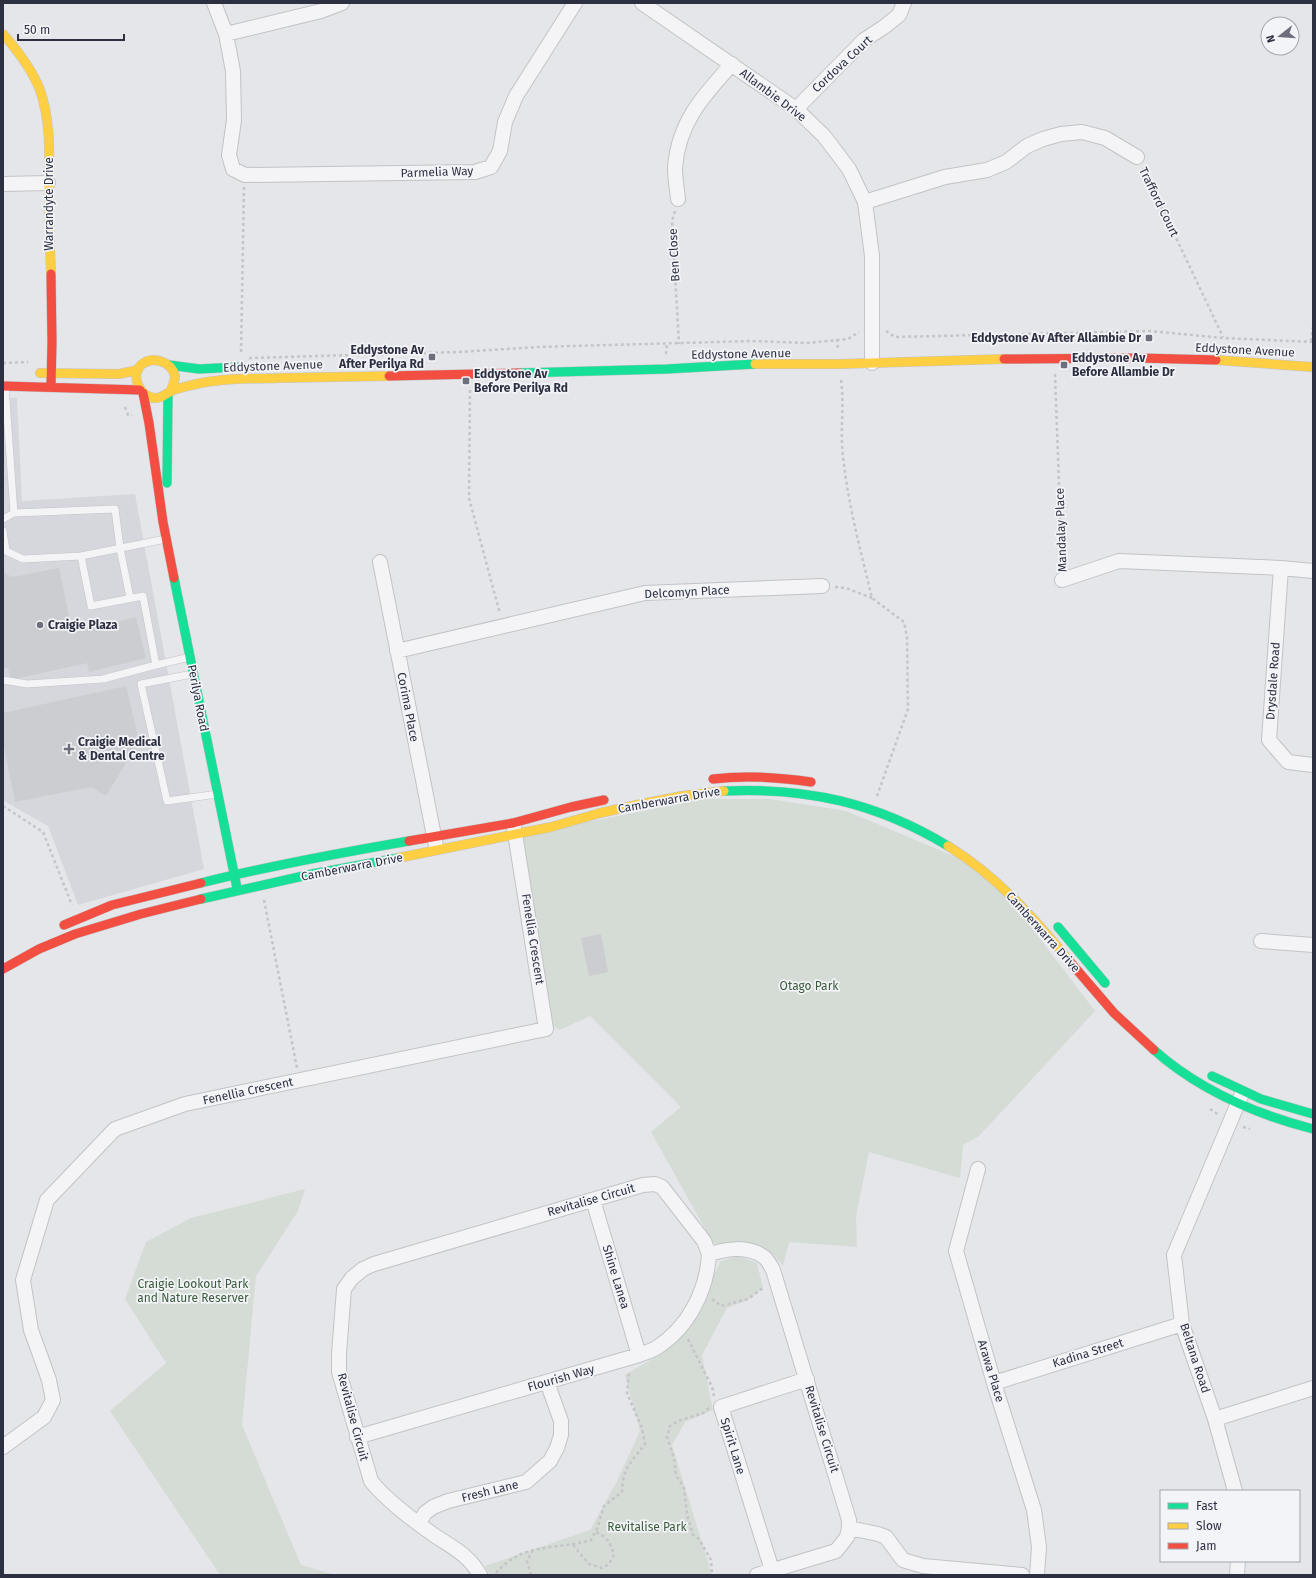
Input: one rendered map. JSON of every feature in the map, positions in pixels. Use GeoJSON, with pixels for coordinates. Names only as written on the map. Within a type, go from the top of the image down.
{"type":"FeatureCollection","features":[{"type":"Feature","properties":{"kind":"street"},"geometry":{"type":"LineString","coordinates":[[214,3],[226,34],[233,78],[234,120],[230,156],[233,169],[245,174]]}},
{"type":"Feature","properties":{"kind":"street"},"geometry":{"type":"LineString","coordinates":[[226,34],[320,11],[342,3]]}},
{"type":"Feature","properties":{"kind":"street","name":"Parmelia Way"},"geometry":{"type":"LineString","coordinates":[[245,174],[475,172],[491,167],[500,151],[505,122],[516,96],[575,3]]}},
{"type":"Feature","properties":{"kind":"street","name":"Allambie Drive"},"geometry":{"type":"LineString","coordinates":[[642,3],[796,109],[824,136],[849,169],[865,202],[872,256],[872,354]]}},
{"type":"Feature","properties":{"kind":"street","name":"Cordova Court"},"geometry":{"type":"LineString","coordinates":[[796,109],[864,40],[899,15],[904,3]]}},
{"type":"Feature","properties":{"kind":"street","name":"Warrandyte Drive"},"geometry":{"type":"LineString","coordinates":[[3,34],[18,50],[32,73],[43,100],[49,135],[48,183],[52,372],[51,386]]}},
{"type":"Feature","properties":{"kind":"street"},"geometry":{"type":"LineString","coordinates":[[678,199],[675,170],[678,145],[690,116],[707,92],[732,64]]}},
{"type":"Feature","properties":{"kind":"street","name":"Trafford Court"},"geometry":{"type":"LineString","coordinates":[[865,202],[945,176],[987,170],[1006,162],[1028,146],[1043,139],[1061,134],[1082,132],[1105,138],[1137,157]]}},
{"type":"Feature","properties":{"kind":"street"},"geometry":{"type":"LineString","coordinates":[[3,184],[48,183]]}},
{"type":"Feature","properties":{"kind":"street","name":"Eddystone Avenue"},"geometry":{"type":"LineString","coordinates":[[169,392],[206,382],[248,379],[667,369],[765,364],[872,354],[1018,359],[1139,358],[1222,360],[1313,366]]}},
{"type":"Feature","properties":{"kind":"street"},"geometry":{"type":"LineString","coordinates":[[4,386],[51,386],[141,391],[155,398],[169,392],[175,380],[173,369],[162,361],[154,359],[143,364],[138,370],[137,380],[141,391]]}},
{"type":"Feature","properties":{"kind":"street","name":"Eddystone Avenue"},"geometry":{"type":"LineString","coordinates":[[169,365],[199,369],[242,362]]}},
{"type":"Feature","properties":{"kind":"street"},"geometry":{"type":"LineString","coordinates":[[31,373],[52,372],[119,374],[138,370]]}},
{"type":"Feature","properties":{"kind":"street","name":"Perilya Road"},"geometry":{"type":"LineString","coordinates":[[141,391],[148,412],[158,489],[162,504],[162,522],[237,891]]}},
{"type":"Feature","properties":{"kind":"street","name":"Perilya Road"},"geometry":{"type":"LineString","coordinates":[[162,504],[168,482],[169,392]]}},
{"type":"Feature","properties":{"kind":"street","name":"Mandalay Place"},"geometry":{"type":"LineString","coordinates":[[1062,580],[1119,561],[1281,568],[1313,571]]}},
{"type":"Feature","properties":{"kind":"street","name":"Corima Place"},"geometry":{"type":"LineString","coordinates":[[380,562],[437,851]]}},
{"type":"Feature","properties":{"kind":"street","name":"Drysdale Road"},"geometry":{"type":"LineString","coordinates":[[1281,568],[1269,740],[1288,762],[1313,765]]}},
{"type":"Feature","properties":{"kind":"street","name":"Delcomyn Place"},"geometry":{"type":"LineString","coordinates":[[397,651],[644,593],[822,586]]}},
{"type":"Feature","properties":{"kind":"street","name":"Camberwarra Drive"},"geometry":{"type":"LineString","coordinates":[[706,780],[753,776],[782,777],[823,784]]}},
{"type":"Feature","properties":{"kind":"street","name":"Camberwarra Drive"},"geometry":{"type":"LineString","coordinates":[[54,928],[78,920],[112,904],[234,875],[434,836],[569,823],[596,814],[692,794],[726,790],[768,790],[803,793],[831,798],[892,817],[958,852],[988,874],[1017,899],[1115,1014],[1139,1037],[1167,1060],[1193,1078],[1240,1098],[1279,1105],[1313,1114]]}},
{"type":"Feature","properties":{"kind":"street","name":"Camberwarra Drive"},"geometry":{"type":"LineString","coordinates":[[3,969],[59,940],[82,931],[150,910],[338,869],[437,851],[514,828],[571,807],[614,798]]}},
{"type":"Feature","properties":{"kind":"street","name":"Fenellia Crescent"},"geometry":{"type":"LineString","coordinates":[[3,1447],[44,1417],[53,1400],[49,1380],[31,1330],[23,1280],[47,1200],[115,1129],[185,1104],[546,1029],[514,828]]}},
{"type":"Feature","properties":{"kind":"street","name":"Camberwarra Drive"},"geometry":{"type":"LineString","coordinates":[[1054,922],[1110,989]]}},
{"type":"Feature","properties":{"kind":"street"},"geometry":{"type":"LineString","coordinates":[[1261,941],[1313,945]]}},
{"type":"Feature","properties":{"kind":"street","name":"Camberwarra Drive"},"geometry":{"type":"LineString","coordinates":[[1204,1071],[1240,1098],[1267,1115],[1313,1129]]}},
{"type":"Feature","properties":{"kind":"street","name":"Beltana Road"},"geometry":{"type":"LineString","coordinates":[[1235,1490],[1215,1419],[1182,1324],[1174,1255],[1232,1122],[1240,1098]]}},
{"type":"Feature","properties":{"kind":"street","name":"Arawa Place"},"geometry":{"type":"LineString","coordinates":[[978,1169],[956,1251],[994,1383],[1034,1510],[1039,1547],[1037,1575]]}},
{"type":"Feature","properties":{"kind":"street","name":"Revitalise Circuit"},"geometry":{"type":"LineString","coordinates":[[480,1575],[476,1568],[458,1549],[434,1535],[378,1490],[371,1480],[339,1372],[344,1289],[352,1278],[374,1264],[644,1185],[655,1184],[662,1187],[704,1241],[709,1254],[738,1248],[753,1251],[765,1258],[773,1270],[849,1520],[849,1528]]}},
{"type":"Feature","properties":{"kind":"street","name":"Shine Lanea"},"geometry":{"type":"LineString","coordinates":[[593,1200],[639,1355]]}},
{"type":"Feature","properties":{"kind":"street","name":"Flourish Way"},"geometry":{"type":"LineString","coordinates":[[358,1437],[639,1355],[656,1348],[682,1325],[691,1312],[705,1281],[709,1254]]}},
{"type":"Feature","properties":{"kind":"street","name":"Kadina Street"},"geometry":{"type":"LineString","coordinates":[[994,1383],[1182,1324]]}},
{"type":"Feature","properties":{"kind":"street","name":"Spirit Lane"},"geometry":{"type":"LineString","coordinates":[[772,1570],[721,1407],[807,1379]]}},
{"type":"Feature","properties":{"kind":"street","name":"Fresh Lane"},"geometry":{"type":"LineString","coordinates":[[419,1523],[425,1513],[433,1507],[448,1501],[526,1482],[550,1461],[557,1448],[561,1435],[561,1421],[547,1382]]}},
{"type":"Feature","properties":{"kind":"street"},"geometry":{"type":"LineString","coordinates":[[1215,1419],[1313,1388]]}},
{"type":"Feature","properties":{"kind":"street"},"geometry":{"type":"LineString","coordinates":[[757,1575],[836,1550],[847,1538],[849,1528],[886,1537],[903,1560],[909,1563],[923,1566],[1022,1575]]}},
{"type":"Feature","properties":{"kind":"street"},"geometry":{"type":"LineString","coordinates":[[1237,1575],[1238,1562]]}},
{"type":"Feature","properties":{"kind":"lane"},"geometry":{"type":"LineString","coordinates":[[4,386],[14,513]]}},
{"type":"Feature","properties":{"kind":"lane"},"geometry":{"type":"LineString","coordinates":[[3,520],[14,513],[115,509],[120,548],[130,598]]}},
{"type":"Feature","properties":{"kind":"lane"},"geometry":{"type":"LineString","coordinates":[[3,531],[6,551],[22,559],[82,556],[166,539]]}},
{"type":"Feature","properties":{"kind":"lane"},"geometry":{"type":"LineString","coordinates":[[82,556],[91,606],[143,596],[156,665]]}},
{"type":"Feature","properties":{"kind":"lane"},"geometry":{"type":"LineString","coordinates":[[3,680],[27,684],[103,679],[190,657]]}},
{"type":"Feature","properties":{"kind":"lane"},"geometry":{"type":"LineString","coordinates":[[193,674],[141,684],[167,801],[218,794]]}},
{"type":"Feature","properties":{"kind":"path","name":"Trafford Court"},"geometry":{"type":"LineString","coordinates":[[1137,157],[1150,180],[1223,338]]}},
{"type":"Feature","properties":{"kind":"path"},"geometry":{"type":"LineString","coordinates":[[245,174],[242,362],[538,347],[752,341],[806,342],[848,339],[859,331],[872,330],[884,330],[895,337],[1150,331],[1223,338],[1312,342],[1313,327]]}},
{"type":"Feature","properties":{"kind":"path","name":"Ben Close"},"geometry":{"type":"LineString","coordinates":[[678,199],[672,221],[679,344]]}},
{"type":"Feature","properties":{"kind":"path"},"geometry":{"type":"LineString","coordinates":[[3,363],[34,362]]}},
{"type":"Feature","properties":{"kind":"path","name":"Mandalay Place"},"geometry":{"type":"LineString","coordinates":[[1055,370],[1062,580]]}},
{"type":"Feature","properties":{"kind":"path"},"geometry":{"type":"LineString","coordinates":[[840,375],[843,396],[842,444],[844,459],[853,519],[872,598]]}},
{"type":"Feature","properties":{"kind":"path"},"geometry":{"type":"LineString","coordinates":[[470,385],[469,498],[503,626]]}},
{"type":"Feature","properties":{"kind":"path"},"geometry":{"type":"LineString","coordinates":[[822,586],[846,588],[872,598],[904,622],[907,637],[908,709],[873,810]]}},
{"type":"Feature","properties":{"kind":"path"},"geometry":{"type":"LineString","coordinates":[[3,806],[44,832],[74,910]]}},
{"type":"Feature","properties":{"kind":"path"},"geometry":{"type":"LineString","coordinates":[[263,895],[300,1080]]}},
{"type":"Feature","properties":{"kind":"path"},"geometry":{"type":"LineString","coordinates":[[711,1298],[721,1306],[748,1298],[763,1288]]}},
{"type":"Feature","properties":{"kind":"path"},"geometry":{"type":"LineString","coordinates":[[688,1339],[712,1387],[715,1403]]}},
{"type":"Feature","properties":{"kind":"path"},"geometry":{"type":"LineString","coordinates":[[496,1573],[506,1562],[532,1550],[573,1545],[590,1540],[596,1532],[604,1506],[622,1492],[622,1482],[627,1467],[645,1444],[642,1428],[627,1393],[629,1372]]}},
{"type":"Feature","properties":{"kind":"path"},"geometry":{"type":"LineString","coordinates":[[711,1406],[702,1413],[678,1421],[670,1426],[667,1437],[674,1458],[676,1475],[684,1488],[687,1514],[693,1534],[699,1539],[711,1560],[712,1574]]}},
{"type":"Feature","properties":{"kind":"path"},"geometry":{"type":"LineString","coordinates":[[573,1545],[589,1564],[602,1568],[609,1564],[614,1555],[610,1543],[605,1536],[596,1532]]}},
{"type":"Feature","properties":{"kind":"path"},"geometry":{"type":"LineString","coordinates":[[531,1575],[527,1561],[532,1550]]}},
{"type":"Feature","properties":{"kind":"shaded area","name":"Craigie Plaza"},"geometry":{"type":"Polygon","coordinates":[[[3,398],[17,398],[22,501],[135,494],[204,869],[78,905],[48,826],[4,801],[3,398]]]}},
{"type":"Feature","properties":{"kind":"green space","name":"Otago Park"},"geometry":{"type":"Polygon","coordinates":[[[704,799],[770,799],[846,811],[963,860],[1011,901],[1095,1011],[979,1136],[963,1145],[960,1178],[869,1152],[856,1216],[857,1247],[789,1242],[783,1266],[774,1255],[713,1243],[651,1132],[681,1107],[590,1016],[560,1030],[552,1025],[521,835],[704,799]]]}},
{"type":"Feature","properties":{"kind":"green space","name":"Craigie Lookout Park and Nature Reserver"},"geometry":{"type":"Polygon","coordinates":[[[305,1189],[298,1211],[256,1276],[242,1425],[301,1565],[335,1575],[220,1575],[110,1411],[166,1363],[125,1299],[146,1242],[191,1218],[305,1189]]]}},
{"type":"Feature","properties":{"kind":"green space","name":"Revitalise Park"},"geometry":{"type":"Polygon","coordinates":[[[738,1256],[757,1263],[763,1288],[748,1300],[727,1308],[702,1355],[713,1410],[685,1422],[672,1445],[712,1575],[490,1575],[485,1566],[590,1530],[616,1483],[640,1431],[625,1375],[662,1353],[685,1330],[721,1261],[738,1256]]]}},
{"type":"Feature","properties":{"kind":"building","name":"Craigie Plaza"},"geometry":{"type":"Polygon","coordinates":[[[59,568],[70,621],[83,629],[136,617],[146,658],[89,672],[87,663],[11,680],[8,668],[3,669],[3,572],[12,577],[59,568]]]}},
{"type":"Feature","properties":{"kind":"building"},"geometry":{"type":"Polygon","coordinates":[[[126,686],[139,741],[106,796],[91,787],[15,802],[3,742],[3,713],[126,686]]]}},
{"type":"Feature","properties":{"kind":"building"},"geometry":{"type":"Polygon","coordinates":[[[601,934],[608,972],[589,976],[581,938],[601,934]]]}},
{"type":"Feature","properties":{"kind":"traffic: fast"},"geometry":{"type":"LineString","coordinates":[[520,373],[667,369],[755,364]]}},
{"type":"Feature","properties":{"kind":"traffic: fast"},"geometry":{"type":"LineString","coordinates":[[169,365],[199,369],[237,367]]}},
{"type":"Feature","properties":{"kind":"traffic: fast"},"geometry":{"type":"LineString","coordinates":[[167,483],[168,394]]}},
{"type":"Feature","properties":{"kind":"traffic: fast"},"geometry":{"type":"LineString","coordinates":[[174,578],[237,888]]}},
{"type":"Feature","properties":{"kind":"traffic: fast"},"geometry":{"type":"LineString","coordinates":[[724,791],[755,790],[784,792],[813,795],[840,801],[895,819],[948,846]]}},
{"type":"Feature","properties":{"kind":"traffic: fast"},"geometry":{"type":"LineString","coordinates":[[201,883],[304,860],[409,841]]}},
{"type":"Feature","properties":{"kind":"traffic: fast"},"geometry":{"type":"LineString","coordinates":[[201,899],[312,874],[398,858]]}},
{"type":"Feature","properties":{"kind":"traffic: fast"},"geometry":{"type":"LineString","coordinates":[[1058,927],[1105,983]]}},
{"type":"Feature","properties":{"kind":"traffic: fast"},"geometry":{"type":"LineString","coordinates":[[1154,1050],[1190,1077],[1229,1099],[1270,1116],[1313,1129]]}},
{"type":"Feature","properties":{"kind":"traffic: fast"},"geometry":{"type":"LineString","coordinates":[[1212,1076],[1261,1099],[1313,1114]]}},
{"type":"Feature","properties":{"kind":"traffic: slow"},"geometry":{"type":"LineString","coordinates":[[3,34],[29,68],[37,82],[44,103],[49,143],[51,274]]}},
{"type":"Feature","properties":{"kind":"traffic: slow"},"geometry":{"type":"LineString","coordinates":[[755,364],[839,364],[1004,359]]}},
{"type":"Feature","properties":{"kind":"traffic: slow"},"geometry":{"type":"LineString","coordinates":[[171,391],[175,376],[170,367],[156,360],[146,362],[141,365],[136,375],[138,385],[145,394],[154,398],[164,396],[173,390],[204,382],[223,380],[389,376]]}},
{"type":"Feature","properties":{"kind":"traffic: slow"},"geometry":{"type":"LineString","coordinates":[[1216,360],[1313,367]]}},
{"type":"Feature","properties":{"kind":"traffic: slow"},"geometry":{"type":"LineString","coordinates":[[40,373],[119,374],[138,370]]}},
{"type":"Feature","properties":{"kind":"traffic: slow"},"geometry":{"type":"LineString","coordinates":[[398,858],[551,827],[600,813],[641,804],[682,796],[724,791]]}},
{"type":"Feature","properties":{"kind":"traffic: slow"},"geometry":{"type":"LineString","coordinates":[[948,846],[999,884],[1029,914],[1071,963]]}},
{"type":"Feature","properties":{"kind":"traffic: jam"},"geometry":{"type":"LineString","coordinates":[[51,274],[51,386]]}},
{"type":"Feature","properties":{"kind":"traffic: jam"},"geometry":{"type":"LineString","coordinates":[[1004,359],[1139,358],[1216,360]]}},
{"type":"Feature","properties":{"kind":"traffic: jam"},"geometry":{"type":"LineString","coordinates":[[389,376],[520,373]]}},
{"type":"Feature","properties":{"kind":"traffic: jam"},"geometry":{"type":"LineString","coordinates":[[3,386],[140,390]]}},
{"type":"Feature","properties":{"kind":"traffic: jam"},"geometry":{"type":"LineString","coordinates":[[143,393],[149,423],[163,522],[174,578]]}},
{"type":"Feature","properties":{"kind":"traffic: jam"},"geometry":{"type":"LineString","coordinates":[[713,779],[762,777],[811,782]]}},
{"type":"Feature","properties":{"kind":"traffic: jam"},"geometry":{"type":"LineString","coordinates":[[409,841],[513,823],[571,807],[604,800]]}},
{"type":"Feature","properties":{"kind":"traffic: jam"},"geometry":{"type":"LineString","coordinates":[[64,925],[112,905],[201,883]]}},
{"type":"Feature","properties":{"kind":"traffic: jam"},"geometry":{"type":"LineString","coordinates":[[3,969],[39,949],[75,934],[141,914],[201,899]]}},
{"type":"Feature","properties":{"kind":"traffic: jam"},"geometry":{"type":"LineString","coordinates":[[1071,963],[1114,1013],[1154,1050]]}},
{"type":"Feature","properties":{"kind":"place","name":"Eddystone Av After Allambie Dr"},"geometry":{"type":"Point","coordinates":[1149,338]}},
{"type":"Feature","properties":{"kind":"place","name":"Eddystone Av After Perilya Rd"},"geometry":{"type":"Point","coordinates":[432,357]}},
{"type":"Feature","properties":{"kind":"place","name":"Eddystone Av Before Allambie Dr"},"geometry":{"type":"Point","coordinates":[1064,365]}},
{"type":"Feature","properties":{"kind":"place","name":"Eddystone Av Before Perilya Rd"},"geometry":{"type":"Point","coordinates":[466,381]}},
{"type":"Feature","properties":{"kind":"place","name":"Craigie Plaza"},"geometry":{"type":"Point","coordinates":[40,625]}},
{"type":"Feature","properties":{"kind":"place","name":"Craigie Medical & Dental Centre"},"geometry":{"type":"Point","coordinates":[69,749]}}]}
